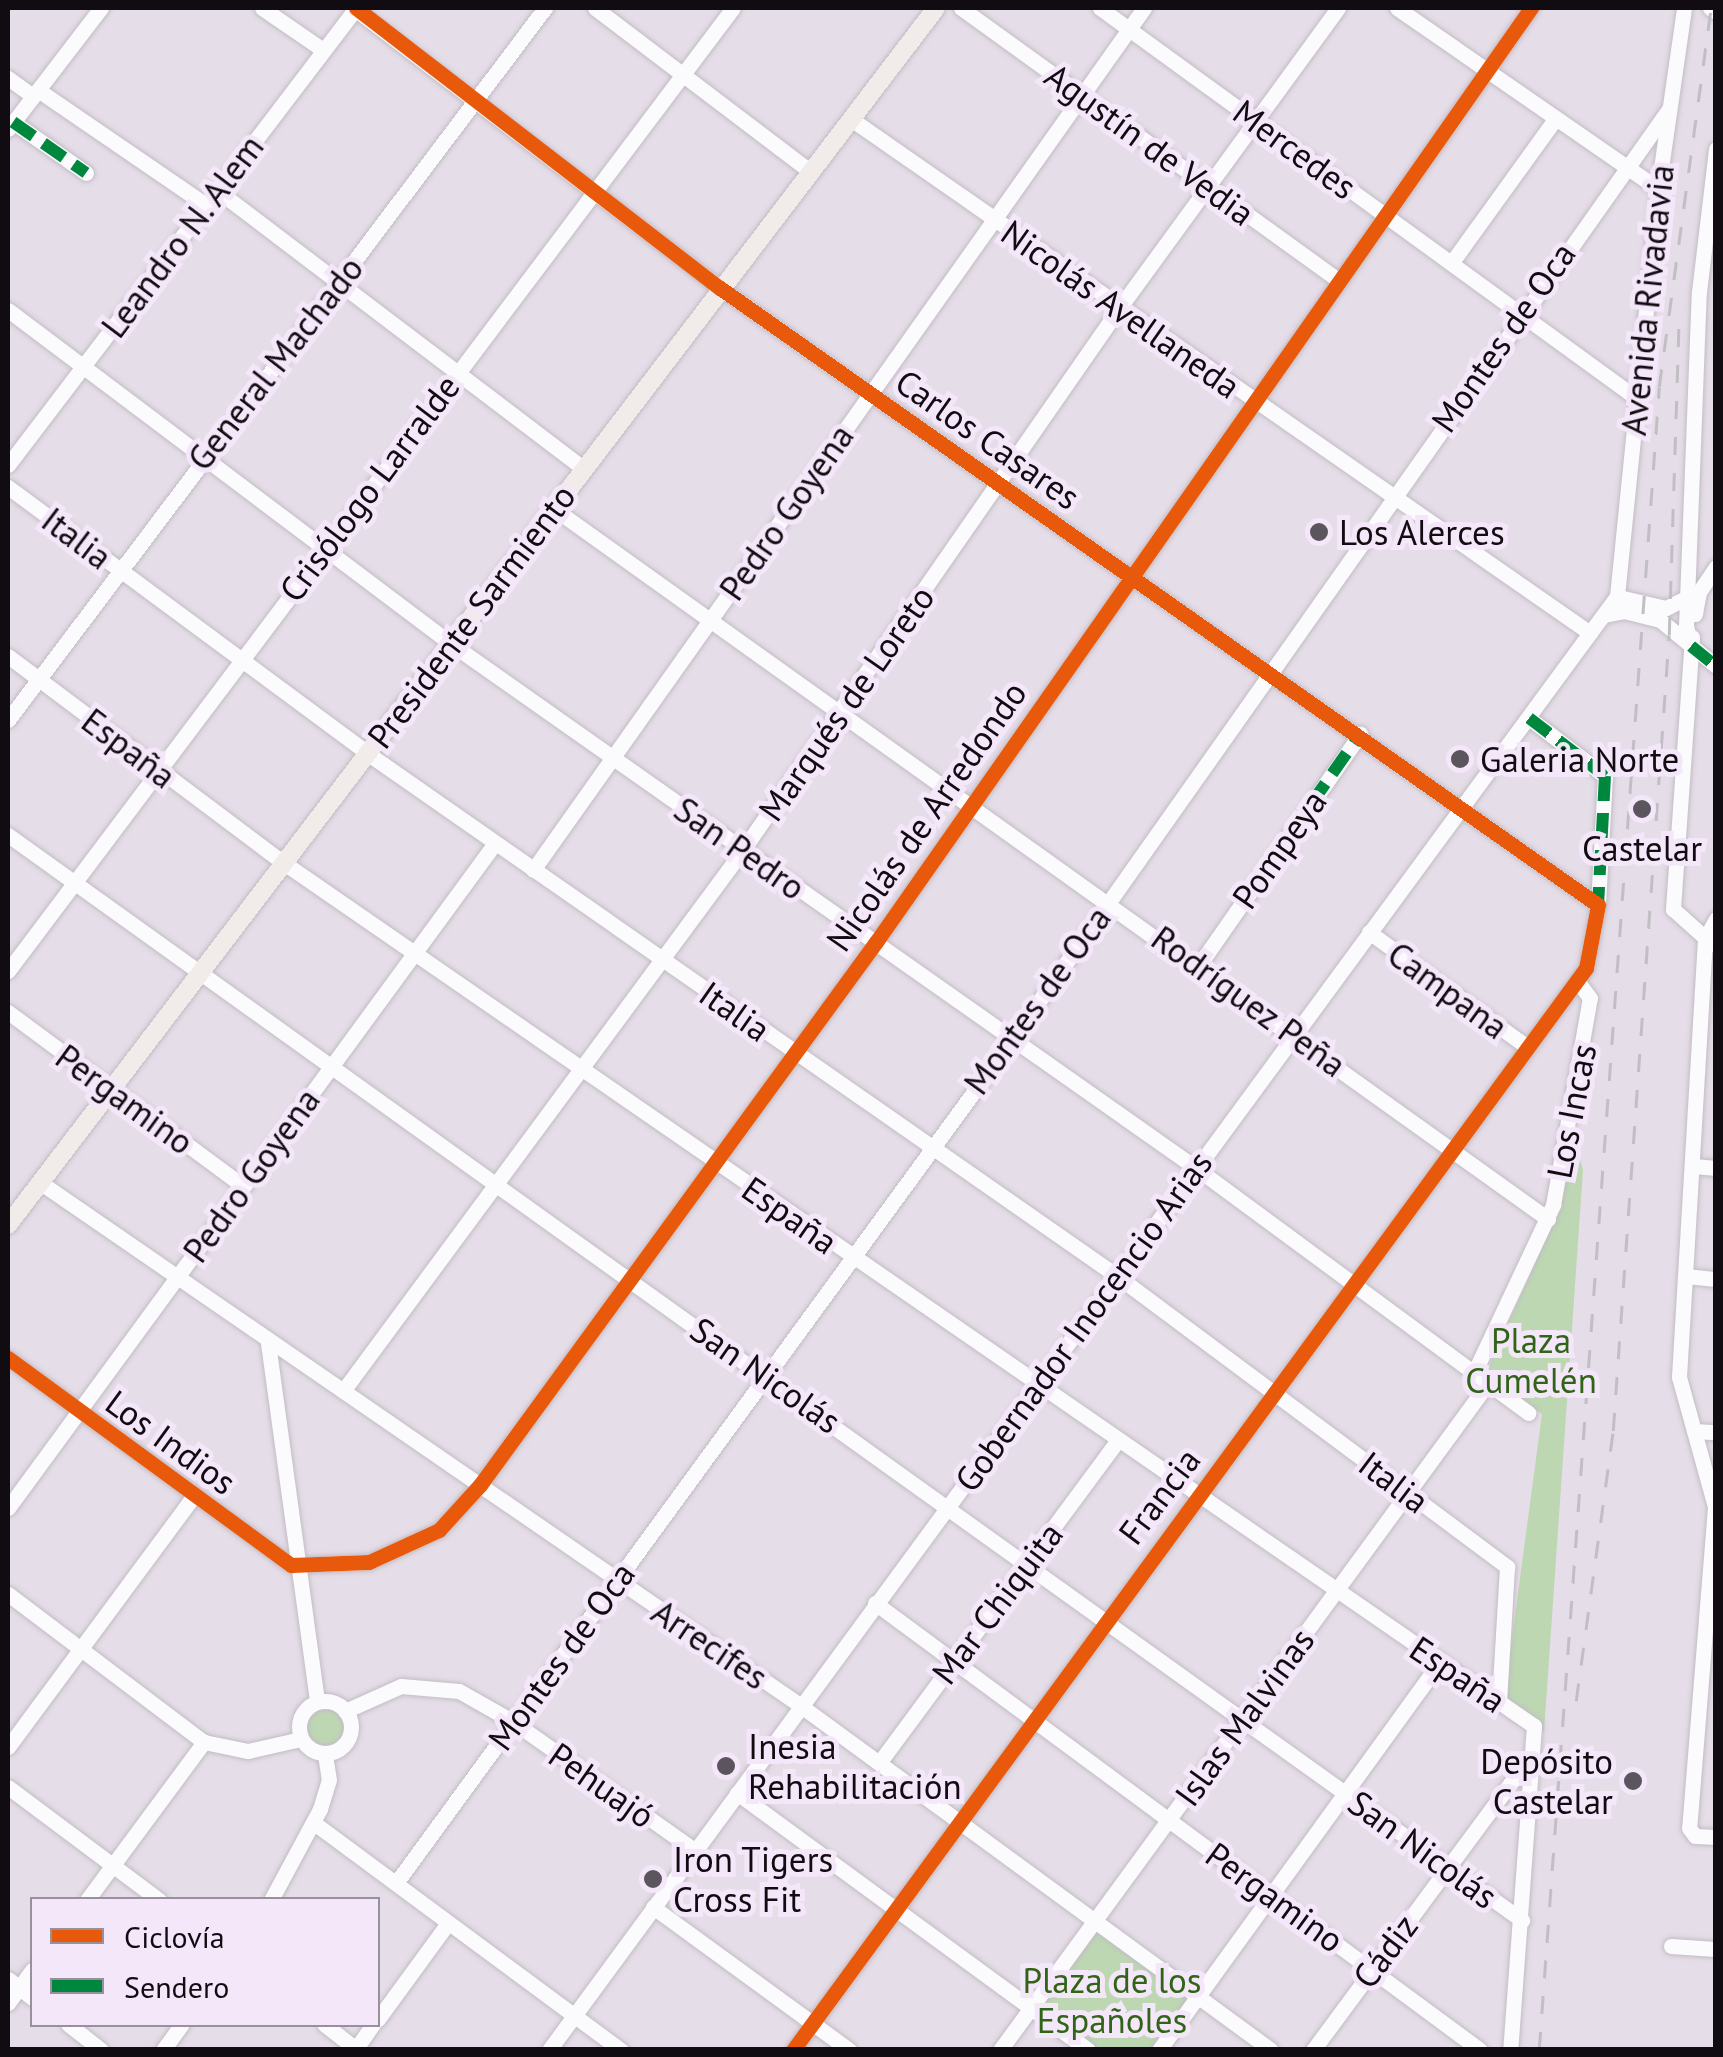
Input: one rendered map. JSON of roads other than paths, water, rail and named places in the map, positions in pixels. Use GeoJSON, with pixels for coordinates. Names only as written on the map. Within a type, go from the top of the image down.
{"type":"FeatureCollection","features":[{"type":"Feature","properties":{"kind":"main road","name":"Presidente Sarmiento"},"geometry":{"type":"LineString","coordinates":[[8,1226],[851,119],[928,10]]}},
{"type":"Feature","properties":{"kind":"street"},"geometry":{"type":"LineString","coordinates":[[86,173],[10,126],[101,8]]}},
{"type":"Feature","properties":{"kind":"street"},"geometry":{"type":"LineString","coordinates":[[262,8],[323,50]]}},
{"type":"Feature","properties":{"kind":"street","name":"Leandro N. Alem"},"geometry":{"type":"LineString","coordinates":[[8,465],[356,8]]}},
{"type":"Feature","properties":{"kind":"street","name":"Carlos Casares"},"geometry":{"type":"LineString","coordinates":[[356,8],[720,288],[1464,806],[1598,905]]}},
{"type":"Feature","properties":{"kind":"street","name":"General Machado"},"geometry":{"type":"LineString","coordinates":[[8,720],[202,457],[545,8]]}},
{"type":"Feature","properties":{"kind":"street"},"geometry":{"type":"LineString","coordinates":[[595,8],[810,171]]}},
{"type":"Feature","properties":{"kind":"street","name":"Crisólogo Larralde"},"geometry":{"type":"LineString","coordinates":[[8,970],[733,8]]}},
{"type":"Feature","properties":{"kind":"street","name":"Agustín de Vedia"},"geometry":{"type":"LineString","coordinates":[[962,8],[1338,280]]}},
{"type":"Feature","properties":{"kind":"street","name":"Mercedes"},"geometry":{"type":"LineString","coordinates":[[1100,8],[1635,397]]}},
{"type":"Feature","properties":{"kind":"street","name":"Pedro Goyena"},"geometry":{"type":"LineString","coordinates":[[533,870],[1078,92],[1144,8]]}},
{"type":"Feature","properties":{"kind":"street","name":"Marqués de Loreto"},"geometry":{"type":"LineString","coordinates":[[343,1391],[742,851],[1120,307],[1338,8]]}},
{"type":"Feature","properties":{"kind":"street"},"geometry":{"type":"LineString","coordinates":[[1397,8],[1658,189]]}},
{"type":"Feature","properties":{"kind":"street","name":"Nicolás de Arredondo"},"geometry":{"type":"LineString","coordinates":[[302,1568],[349,1566],[403,1551],[440,1530],[480,1486],[876,942],[1251,400],[1531,8]]}},
{"type":"Feature","properties":{"kind":"street","name":"Avenida Rivadavia"},"geometry":{"type":"LineString","coordinates":[[1618,593],[1658,189],[1684,8]]}},
{"type":"Feature","properties":{"kind":"street"},"geometry":{"type":"LineString","coordinates":[[8,78],[206,205]]}},
{"type":"Feature","properties":{"kind":"street","name":"Montes de Oca"},"geometry":{"type":"LineString","coordinates":[[396,1883],[854,1259],[930,1146],[1013,1038],[1623,166],[1668,110]]}},
{"type":"Feature","properties":{"kind":"street","name":"Nicolás Avellaneda"},"geometry":{"type":"LineString","coordinates":[[851,119],[1590,633]]}},
{"type":"Feature","properties":{"kind":"street"},"geometry":{"type":"LineString","coordinates":[[1452,262],[1555,119]]}},
{"type":"Feature","properties":{"kind":"street","name":"Avenida Rivadavia"},"geometry":{"type":"LineString","coordinates":[[1710,943],[1674,915],[1691,646],[1700,292],[1716,149]]}},
{"type":"Feature","properties":{"kind":"street"},"geometry":{"type":"LineString","coordinates":[[218,190],[583,468]]}},
{"type":"Feature","properties":{"kind":"street","name":"San Pedro"},"geometry":{"type":"LineString","coordinates":[[8,310],[450,642],[1196,1168],[1528,1413]]}},
{"type":"Feature","properties":{"kind":"street","name":"Italia"},"geometry":{"type":"LineString","coordinates":[[8,486],[367,752],[1117,1276],[1510,1571],[1499,1701]]}},
{"type":"Feature","properties":{"kind":"street","name":"Rodríguez Peña"},"geometry":{"type":"LineString","coordinates":[[552,508],[709,623],[1199,965],[1548,1219]]}},
{"type":"Feature","properties":{"kind":"street"},"geometry":{"type":"LineString","coordinates":[[1618,593],[1625,601],[1660,607],[1693,595],[1716,568]]}},
{"type":"Feature","properties":{"kind":"street","name":"Gobernador Inocencio Arias"},"geometry":{"type":"LineString","coordinates":[[550,2050],[1618,593]]}},
{"type":"Feature","properties":{"kind":"street"},"geometry":{"type":"LineString","coordinates":[[1604,616],[1624,611],[1660,620],[1716,666]]}},
{"type":"Feature","properties":{"kind":"street","name":"España"},"geometry":{"type":"LineString","coordinates":[[8,656],[284,864],[416,952],[1116,1442],[1534,1726],[1534,1762]]}},
{"type":"Feature","properties":{"kind":"street"},"geometry":{"type":"LineString","coordinates":[[1529,718],[1602,771],[1606,782],[1593,950],[1577,982]]}},
{"type":"Feature","properties":{"kind":"street","name":"Pompeya"},"geometry":{"type":"LineString","coordinates":[[1199,965],[1360,734]]}},
{"type":"Feature","properties":{"kind":"street","name":"San Nicolás"},"geometry":{"type":"LineString","coordinates":[[8,834],[328,1069],[769,1376],[1522,1920]]}},
{"type":"Feature","properties":{"kind":"street","name":"Pedro Goyena"},"geometry":{"type":"LineString","coordinates":[[8,1508],[495,843]]}},
{"type":"Feature","properties":{"kind":"street"},"geometry":{"type":"LineString","coordinates":[[1716,920],[1710,943],[1679,1377],[1715,1506],[1707,1719],[1692,1833],[1716,1838]]}},
{"type":"Feature","properties":{"kind":"street","name":"Campana"},"geometry":{"type":"LineString","coordinates":[[1369,932],[1527,1047]]}},
{"type":"Feature","properties":{"kind":"street","name":"Francia"},"geometry":{"type":"LineString","coordinates":[[793,2050],[1577,982]]}},
{"type":"Feature","properties":{"kind":"street","name":"Los Incas"},"geometry":{"type":"LineString","coordinates":[[1481,1378],[1548,1219],[1584,1048],[1590,998],[1577,982]]}},
{"type":"Feature","properties":{"kind":"street","name":"Pergamino"},"geometry":{"type":"LineString","coordinates":[[8,1012],[243,1186]]}},
{"type":"Feature","properties":{"kind":"street"},"geometry":{"type":"LineString","coordinates":[[1694,1166],[1716,1168]]}},
{"type":"Feature","properties":{"kind":"street","name":"Arrecifes"},"geometry":{"type":"LineString","coordinates":[[41,1182],[268,1343],[801,1706],[1271,2050]]}},
{"type":"Feature","properties":{"kind":"street"},"geometry":{"type":"LineString","coordinates":[[1686,1276],[1716,1278]]}},
{"type":"Feature","properties":{"kind":"street"},"geometry":{"type":"LineString","coordinates":[[268,1343],[302,1568],[317,1702],[299,1721],[301,1739]]}},
{"type":"Feature","properties":{"kind":"street","name":"Los Indios"},"geometry":{"type":"LineString","coordinates":[[8,1358],[193,1496],[302,1568]]}},
{"type":"Feature","properties":{"kind":"street","name":"Islas Malvinas"},"geometry":{"type":"LineString","coordinates":[[1000,2050],[1408,1492],[1481,1378]]}},
{"type":"Feature","properties":{"kind":"street"},"geometry":{"type":"LineString","coordinates":[[1694,1431],[1716,1432]]}},
{"type":"Feature","properties":{"kind":"street","name":"Mar Chiquita"},"geometry":{"type":"LineString","coordinates":[[879,1763],[1116,1442]]}},
{"type":"Feature","properties":{"kind":"street"},"geometry":{"type":"LineString","coordinates":[[8,1747],[193,1496]]}},
{"type":"Feature","properties":{"kind":"street"},"geometry":{"type":"LineString","coordinates":[[8,1594],[204,1742],[248,1751],[301,1739],[325,1754]]}},
{"type":"Feature","properties":{"kind":"street","name":"Pergamino"},"geometry":{"type":"LineString","coordinates":[[876,1603],[1480,2050]]}},
{"type":"Feature","properties":{"kind":"street"},"geometry":{"type":"LineString","coordinates":[[1159,2050],[1440,1662]]}},
{"type":"Feature","properties":{"kind":"street","name":"Pehuajó"},"geometry":{"type":"LineString","coordinates":[[345,1711],[388,1689],[426,1685],[458,1691],[512,1721],[694,1850]]}},
{"type":"Feature","properties":{"kind":"street"},"geometry":{"type":"LineString","coordinates":[[317,1702],[345,1711],[351,1726],[346,1742],[325,1754]]}},
{"type":"Feature","properties":{"kind":"street"},"geometry":{"type":"LineString","coordinates":[[88,1897],[204,1742]]}},
{"type":"Feature","properties":{"kind":"street"},"geometry":{"type":"LineString","coordinates":[[273,1897],[314,1823],[328,1788],[325,1754]]}},
{"type":"Feature","properties":{"kind":"street"},"geometry":{"type":"LineString","coordinates":[[1510,2050],[1534,1762]]}},
{"type":"Feature","properties":{"kind":"street","name":"Cádiz"},"geometry":{"type":"LineString","coordinates":[[1313,2050],[1514,1778],[1534,1762]]}},
{"type":"Feature","properties":{"kind":"street"},"geometry":{"type":"LineString","coordinates":[[8,1787],[155,1897]]}},
{"type":"Feature","properties":{"kind":"street"},"geometry":{"type":"LineString","coordinates":[[737,1793],[1088,2050]]}},
{"type":"Feature","properties":{"kind":"street"},"geometry":{"type":"LineString","coordinates":[[314,1823],[622,2050]]}},
{"type":"Feature","properties":{"kind":"street"},"geometry":{"type":"LineString","coordinates":[[653,1907],[850,2050]]}},
{"type":"Feature","properties":{"kind":"street"},"geometry":{"type":"LineString","coordinates":[[380,2015],[448,1923]]}},
{"type":"Feature","properties":{"kind":"street"},"geometry":{"type":"LineString","coordinates":[[1671,1946],[1716,1949]]}},
{"type":"Feature","properties":{"kind":"street"},"geometry":{"type":"LineString","coordinates":[[8,2002],[13,1983]]}},
{"type":"Feature","properties":{"kind":"street"},"geometry":{"type":"LineString","coordinates":[[72,2027],[101,2050]]}},
{"type":"Feature","properties":{"kind":"street"},"geometry":{"type":"LineString","coordinates":[[164,2050],[180,2027]]}},
{"type":"Feature","properties":{"kind":"street"},"geometry":{"type":"LineString","coordinates":[[328,2027],[356,2049],[371,2027]]}},
{"type":"Feature","properties":{"kind":"railway"},"geometry":{"type":"LineString","coordinates":[[1539,2050],[1659,387],[1711,8]]}},
{"type":"Feature","properties":{"kind":"railway"},"geometry":{"type":"LineString","coordinates":[[1576,1701],[1613,1431],[1669,635],[1679,321]]}},
{"type":"Feature","properties":{"kind":"place","name":"Los Alerces"},"geometry":{"type":"Point","coordinates":[1319,532]}},
{"type":"Feature","properties":{"kind":"place","name":"Galeria Norte"},"geometry":{"type":"Point","coordinates":[1460,759]}},
{"type":"Feature","properties":{"kind":"place","name":"Castelar"},"geometry":{"type":"Point","coordinates":[1642,809]}},
{"type":"Feature","properties":{"kind":"place","name":"Inesia Rehabilitación"},"geometry":{"type":"Point","coordinates":[726,1766]}},
{"type":"Feature","properties":{"kind":"place","name":"Depósito Castelar"},"geometry":{"type":"Point","coordinates":[1633,1781]}},
{"type":"Feature","properties":{"kind":"place","name":"Iron Tigers Cross Fit"},"geometry":{"type":"Point","coordinates":[653,1879]}},
{"type":"Feature","properties":{"kind":"park label","name":"Plaza Cumelén"},"geometry":{"type":"Point","coordinates":[1531,1360]}},
{"type":"Feature","properties":{"kind":"park label","name":"Plaza de los Españoles"},"geometry":{"type":"Point","coordinates":[1112,2000]}}]}
